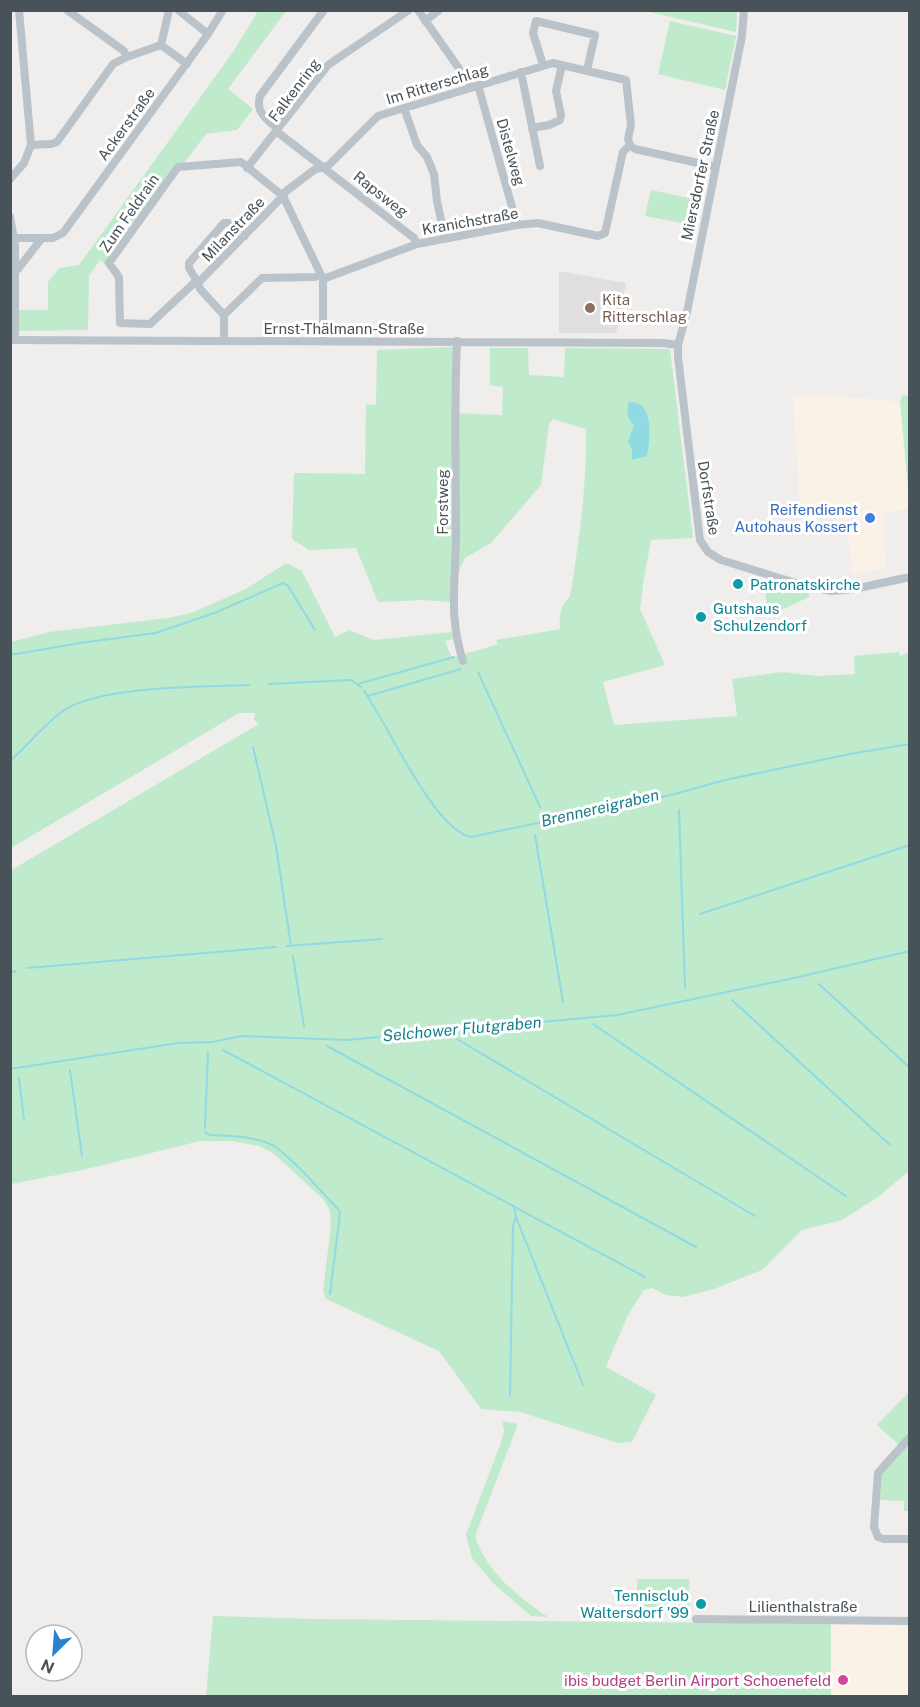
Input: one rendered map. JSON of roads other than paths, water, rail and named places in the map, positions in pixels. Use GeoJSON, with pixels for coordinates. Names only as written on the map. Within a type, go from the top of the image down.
{"type":"FeatureCollection","features":[{"type":"Feature","properties":{"kind":"street"},"geometry":{"type":"LineString","coordinates":[[10,179],[24,163],[31,145],[18,10]]}},
{"type":"Feature","properties":{"kind":"street"},"geometry":{"type":"LineString","coordinates":[[68,10],[124,51],[127,57]]}},
{"type":"Feature","properties":{"kind":"street"},"geometry":{"type":"LineString","coordinates":[[161,45],[169,10]]}},
{"type":"Feature","properties":{"kind":"street"},"geometry":{"type":"LineString","coordinates":[[178,10],[208,34]]}},
{"type":"Feature","properties":{"kind":"street","name":"Ackerstraße"},"geometry":{"type":"LineString","coordinates":[[15,238],[42,238],[59,236],[63,233],[187,64],[223,10]]}},
{"type":"Feature","properties":{"kind":"street"},"geometry":{"type":"LineString","coordinates":[[323,342],[321,277],[283,196],[247,168],[277,130],[262,116],[258,102],[260,96],[324,10]]}},
{"type":"Feature","properties":{"kind":"street","name":"Falkenring"},"geometry":{"type":"LineString","coordinates":[[325,167],[277,130],[328,65],[409,10]]}},
{"type":"Feature","properties":{"kind":"street"},"geometry":{"type":"LineString","coordinates":[[418,10],[475,86]]}},
{"type":"Feature","properties":{"kind":"street"},"geometry":{"type":"LineString","coordinates":[[425,21],[439,10]]}},
{"type":"Feature","properties":{"kind":"street","name":"Miersdorfer Straße"},"geometry":{"type":"LineString","coordinates":[[678,345],[742,36],[744,10]]}},
{"type":"Feature","properties":{"kind":"street"},"geometry":{"type":"LineString","coordinates":[[543,65],[533,33],[536,21],[594,34],[587,70]]}},
{"type":"Feature","properties":{"kind":"street"},"geometry":{"type":"LineString","coordinates":[[31,145],[57,142],[113,64],[161,45]]}},
{"type":"Feature","properties":{"kind":"street"},"geometry":{"type":"LineString","coordinates":[[161,45],[187,64]]}},
{"type":"Feature","properties":{"kind":"street","name":"Im Ritterschlag"},"geometry":{"type":"LineString","coordinates":[[283,196],[314,170],[325,167],[333,161],[378,116],[553,63],[626,80],[631,125],[628,139],[630,145]]}},
{"type":"Feature","properties":{"kind":"street"},"geometry":{"type":"LineString","coordinates":[[532,128],[560,120],[556,92],[562,65]]}},
{"type":"Feature","properties":{"kind":"street"},"geometry":{"type":"LineString","coordinates":[[521,72],[540,166]]}},
{"type":"Feature","properties":{"kind":"street","name":"Distelweg"},"geometry":{"type":"LineString","coordinates":[[475,86],[517,225]]}},
{"type":"Feature","properties":{"kind":"street"},"geometry":{"type":"LineString","coordinates":[[405,108],[417,145],[427,157],[434,174],[445,239]]}},
{"type":"Feature","properties":{"kind":"street"},"geometry":{"type":"LineString","coordinates":[[630,145],[635,149],[716,167]]}},
{"type":"Feature","properties":{"kind":"street","name":"Kranichstraße"},"geometry":{"type":"LineString","coordinates":[[224,315],[262,278],[268,276],[321,277],[417,244],[538,223],[598,236],[605,233],[623,152],[630,145]]}},
{"type":"Feature","properties":{"kind":"street","name":"Zum Feldrain"},"geometry":{"type":"LineString","coordinates":[[198,283],[193,284],[153,323],[120,322],[119,277],[109,263],[178,167],[241,162],[247,168]]}},
{"type":"Feature","properties":{"kind":"street","name":"Rapsweg"},"geometry":{"type":"LineString","coordinates":[[325,167],[414,237],[417,244]]}},
{"type":"Feature","properties":{"kind":"street","name":"Milanstraße"},"geometry":{"type":"LineString","coordinates":[[224,315],[200,289],[198,283],[283,196]]}},
{"type":"Feature","properties":{"kind":"street"},"geometry":{"type":"LineString","coordinates":[[10,217],[15,238],[13,340]]}},
{"type":"Feature","properties":{"kind":"street"},"geometry":{"type":"LineString","coordinates":[[198,283],[189,268],[189,263],[224,223],[229,223],[245,236]]}},
{"type":"Feature","properties":{"kind":"street","name":"Ackerstraße"},"geometry":{"type":"LineString","coordinates":[[15,269],[18,269],[42,238]]}},
{"type":"Feature","properties":{"kind":"street"},"geometry":{"type":"LineString","coordinates":[[224,315],[224,341]]}},
{"type":"Feature","properties":{"kind":"street","name":"Ernst-Thälmann-Straße"},"geometry":{"type":"LineString","coordinates":[[13,340],[457,341],[678,345]]}},
{"type":"Feature","properties":{"kind":"street","name":"Forstweg"},"geometry":{"type":"LineString","coordinates":[[457,341],[456,540],[453,610],[457,643],[463,661]]}},
{"type":"Feature","properties":{"kind":"street","name":"Dorfstraße"},"geometry":{"type":"LineString","coordinates":[[678,345],[699,536],[708,552],[721,560],[816,589],[848,590],[909,577]]}},
{"type":"Feature","properties":{"kind":"street"},"geometry":{"type":"LineString","coordinates":[[909,1437],[878,1473],[874,1527],[878,1537],[909,1539]]}},
{"type":"Feature","properties":{"kind":"street","name":"Lilienthalstraße"},"geometry":{"type":"LineString","coordinates":[[696,1619],[909,1621]]}},
{"type":"Feature","properties":{"kind":"water"},"geometry":{"type":"Polygon","coordinates":[[[629,402],[637,403],[643,408],[649,422],[647,456],[632,460],[632,449],[628,442],[634,425],[628,415],[629,402]]]}},
{"type":"Feature","properties":{"kind":"waterway"},"geometry":{"type":"LineString","coordinates":[[10,655],[156,633],[217,612],[283,583],[288,586],[315,630]]}},
{"type":"Feature","properties":{"kind":"waterway"},"geometry":{"type":"LineString","coordinates":[[358,684],[454,657]]}},
{"type":"Feature","properties":{"kind":"waterway"},"geometry":{"type":"LineString","coordinates":[[368,696],[461,669]]}},
{"type":"Feature","properties":{"kind":"waterway"},"geometry":{"type":"LineString","coordinates":[[478,672],[540,807]]}},
{"type":"Feature","properties":{"kind":"waterway","name":"Brennereigraben"},"geometry":{"type":"LineString","coordinates":[[269,684],[351,680],[361,687]]}},
{"type":"Feature","properties":{"kind":"waterway","name":"Brennereigraben"},"geometry":{"type":"LineString","coordinates":[[10,761],[53,718],[76,704],[98,697],[150,689],[249,685]]}},
{"type":"Feature","properties":{"kind":"waterway","name":"Brennereigraben"},"geometry":{"type":"LineString","coordinates":[[364,691],[427,796],[456,830],[471,837],[675,794],[725,780],[910,744]]}},
{"type":"Feature","properties":{"kind":"waterway"},"geometry":{"type":"LineString","coordinates":[[253,747],[276,846],[291,946]]}},
{"type":"Feature","properties":{"kind":"waterway"},"geometry":{"type":"LineString","coordinates":[[679,810],[685,988]]}},
{"type":"Feature","properties":{"kind":"waterway"},"geometry":{"type":"LineString","coordinates":[[535,835],[563,1002]]}},
{"type":"Feature","properties":{"kind":"waterway"},"geometry":{"type":"LineString","coordinates":[[700,914],[910,845]]}},
{"type":"Feature","properties":{"kind":"waterway"},"geometry":{"type":"LineString","coordinates":[[287,946],[382,939]]}},
{"type":"Feature","properties":{"kind":"waterway"},"geometry":{"type":"LineString","coordinates":[[27,968],[276,947]]}},
{"type":"Feature","properties":{"kind":"waterway","name":"Selchower Flutgraben"},"geometry":{"type":"LineString","coordinates":[[10,1069],[178,1043],[212,1042],[242,1036],[347,1040],[617,1015],[910,951]]}},
{"type":"Feature","properties":{"kind":"waterway"},"geometry":{"type":"LineString","coordinates":[[293,956],[304,1027]]}},
{"type":"Feature","properties":{"kind":"waterway"},"geometry":{"type":"LineString","coordinates":[[10,973],[16,971]]}},
{"type":"Feature","properties":{"kind":"waterway"},"geometry":{"type":"LineString","coordinates":[[819,984],[910,1068]]}},
{"type":"Feature","properties":{"kind":"waterway"},"geometry":{"type":"LineString","coordinates":[[732,1000],[890,1145]]}},
{"type":"Feature","properties":{"kind":"waterway"},"geometry":{"type":"LineString","coordinates":[[593,1024],[846,1196]]}},
{"type":"Feature","properties":{"kind":"waterway"},"geometry":{"type":"LineString","coordinates":[[457,1039],[755,1216]]}},
{"type":"Feature","properties":{"kind":"waterway"},"geometry":{"type":"LineString","coordinates":[[327,1046],[696,1247]]}},
{"type":"Feature","properties":{"kind":"waterway"},"geometry":{"type":"LineString","coordinates":[[223,1050],[645,1277]]}},
{"type":"Feature","properties":{"kind":"waterway"},"geometry":{"type":"LineString","coordinates":[[205,1128],[208,1052]]}},
{"type":"Feature","properties":{"kind":"waterway"},"geometry":{"type":"LineString","coordinates":[[70,1070],[82,1156]]}},
{"type":"Feature","properties":{"kind":"waterway"},"geometry":{"type":"LineString","coordinates":[[19,1078],[24,1120]]}},
{"type":"Feature","properties":{"kind":"waterway"},"geometry":{"type":"LineString","coordinates":[[205,1132],[210,1135],[251,1138],[274,1146],[298,1167],[338,1209],[340,1213],[330,1294]]}},
{"type":"Feature","properties":{"kind":"waterway"},"geometry":{"type":"LineString","coordinates":[[514,1206],[516,1217],[583,1385]]}},
{"type":"Feature","properties":{"kind":"waterway"},"geometry":{"type":"LineString","coordinates":[[510,1396],[513,1226],[516,1217]]}},
{"type":"Feature","properties":{"kind":"place","name":"Kita Ritterschlag"},"geometry":{"type":"Point","coordinates":[590,308]}},
{"type":"Feature","properties":{"kind":"place","name":"Reifendienst Autohaus Kossert"},"geometry":{"type":"Point","coordinates":[870,518]}},
{"type":"Feature","properties":{"kind":"place","name":"Patronatskirche"},"geometry":{"type":"Point","coordinates":[738,584]}},
{"type":"Feature","properties":{"kind":"place","name":"Gutshaus Schulzendorf"},"geometry":{"type":"Point","coordinates":[701,617]}},
{"type":"Feature","properties":{"kind":"place","name":"Tennisclub Waltersdorf '99"},"geometry":{"type":"Point","coordinates":[701,1604]}},
{"type":"Feature","properties":{"kind":"place","name":"ibis budget Berlin Airport Schoenefeld"},"geometry":{"type":"Point","coordinates":[843,1680]}}]}
